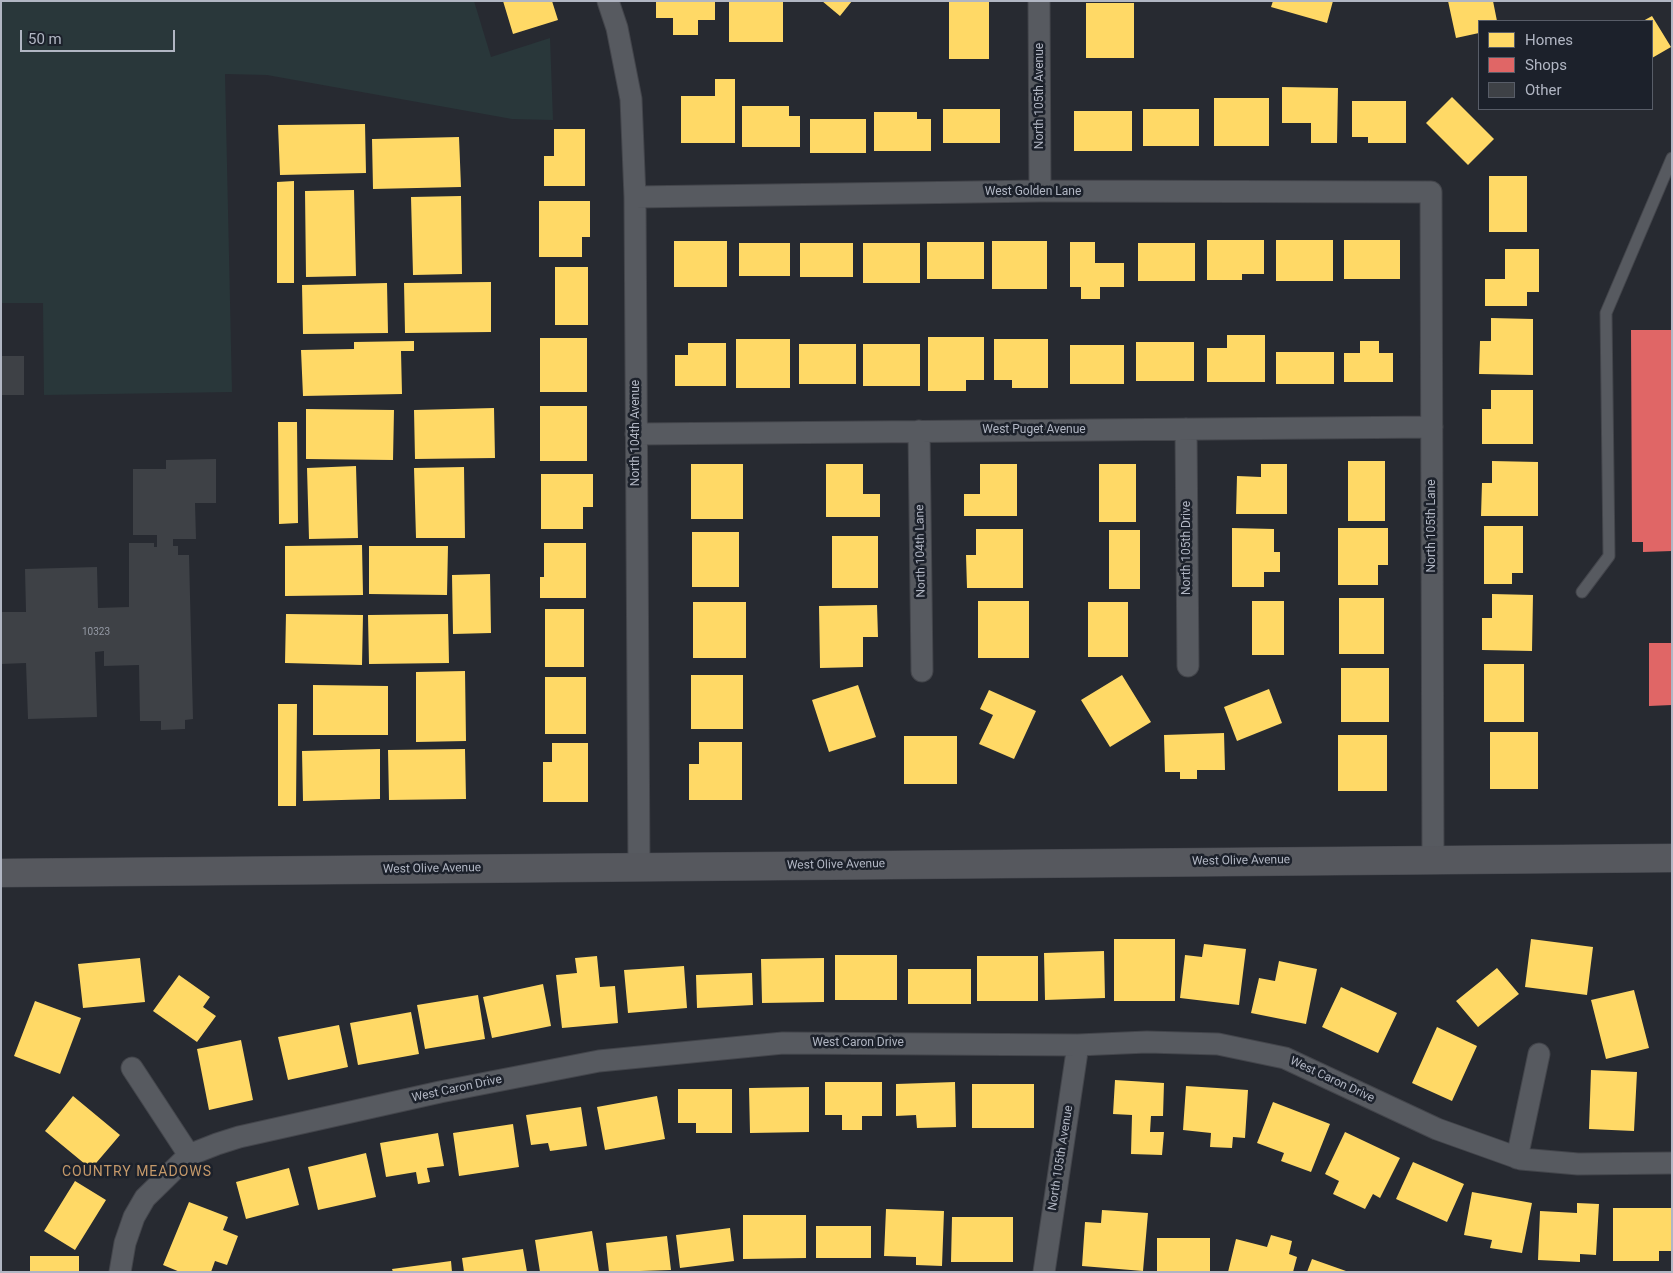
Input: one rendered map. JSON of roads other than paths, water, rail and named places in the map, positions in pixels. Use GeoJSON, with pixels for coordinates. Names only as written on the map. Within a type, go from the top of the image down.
{"type":"FeatureCollection","features":[{"type":"Feature","properties":{"kind":"main road","name":"West Olive Avenue"},"geometry":{"type":"LineString","coordinates":[[1,873],[1672,858]]}},
{"type":"Feature","properties":{"kind":"street","name":"North 104th Avenue"},"geometry":{"type":"LineString","coordinates":[[608,1],[617,28],[631,99],[634,197],[639,867]]}},
{"type":"Feature","properties":{"kind":"street","name":"North 105th Avenue"},"geometry":{"type":"LineString","coordinates":[[1039,1],[1040,192]]}},
{"type":"Feature","properties":{"kind":"street","name":"West Golden Lane"},"geometry":{"type":"LineString","coordinates":[[634,197],[1040,192],[1431,192]]}},
{"type":"Feature","properties":{"kind":"street","name":"North 105th Lane"},"geometry":{"type":"LineString","coordinates":[[1431,192],[1433,860]]}},
{"type":"Feature","properties":{"kind":"street","name":"West Puget Avenue"},"geometry":{"type":"LineString","coordinates":[[636,434],[1432,428]]}},
{"type":"Feature","properties":{"kind":"street","name":"North 105th Drive"},"geometry":{"type":"LineString","coordinates":[[1186,429],[1188,666]]}},
{"type":"Feature","properties":{"kind":"street","name":"North 104th Lane"},"geometry":{"type":"LineString","coordinates":[[919,431],[922,671]]}},
{"type":"Feature","properties":{"kind":"street","name":"West Caron Drive"},"geometry":{"type":"LineString","coordinates":[[120,1272],[124,1243],[134,1217],[165,1177],[190,1155],[239,1137],[440,1092],[599,1061],[782,1043],[1078,1045],[1148,1042],[1218,1044],[1285,1058],[1437,1129],[1517,1158],[1578,1164],[1672,1163]]}},
{"type":"Feature","properties":{"kind":"street","name":"North 105th Avenue"},"geometry":{"type":"LineString","coordinates":[[1044,1272],[1078,1045]]}},
{"type":"Feature","properties":{"kind":"street"},"geometry":{"type":"LineString","coordinates":[[1517,1158],[1539,1054]]}},
{"type":"Feature","properties":{"kind":"street"},"geometry":{"type":"LineString","coordinates":[[132,1068],[190,1155]]}},
{"type":"Feature","properties":{"kind":"lane"},"geometry":{"type":"LineString","coordinates":[[1582,592],[1609,556],[1606,313],[1672,158]]}},
{"type":"Feature","properties":{"kind":"district","name":"COUNTRY MEADOWS"},"geometry":{"type":"Point","coordinates":[137,1172]}}]}
